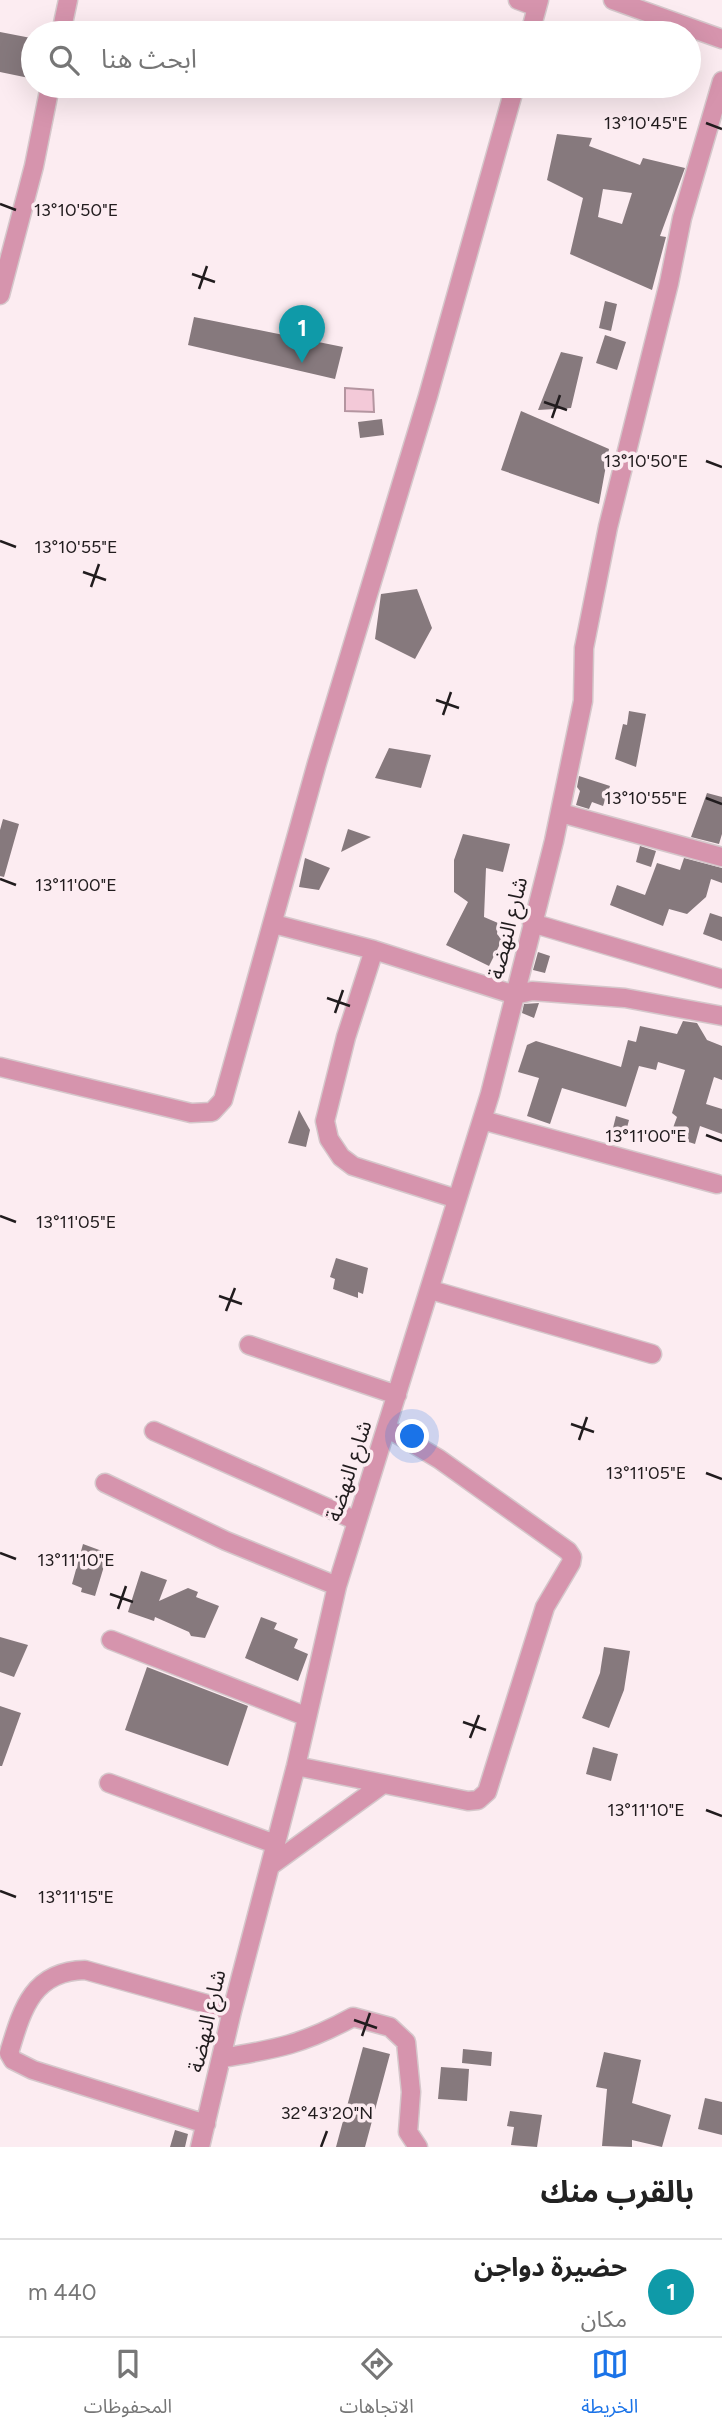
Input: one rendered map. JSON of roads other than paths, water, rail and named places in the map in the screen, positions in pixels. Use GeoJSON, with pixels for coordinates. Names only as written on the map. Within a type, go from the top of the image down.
{"type":"FeatureCollection","features":[{"type":"Feature","properties":{"kind":"street"},"geometry":{"type":"LineString","coordinates":[[64,21],[68,0]]}},
{"type":"Feature","properties":{"kind":"street"},"geometry":{"type":"LineString","coordinates":[[519,0],[538,3],[533,21]]}},
{"type":"Feature","properties":{"kind":"street"},"geometry":{"type":"LineString","coordinates":[[613,0],[672,21]]}},
{"type":"Feature","properties":{"kind":"street"},"geometry":{"type":"LineString","coordinates":[[701,31],[722,39]]}},
{"type":"Feature","properties":{"kind":"street","name":"شارع النهضة"},"geometry":{"type":"LineString","coordinates":[[200,2147],[232,2011],[296,1766],[305,1716],[337,1586],[482,1120],[561,813],[583,701],[584,648],[608,527],[669,283],[682,218],[722,81]]}},
{"type":"Feature","properties":{"kind":"street"},"geometry":{"type":"LineString","coordinates":[[0,295],[34,166],[48,98]]}},
{"type":"Feature","properties":{"kind":"street"},"geometry":{"type":"LineString","coordinates":[[0,1067],[162,1108],[201,1114],[218,1108],[227,1089],[317,763],[428,396],[512,98]]}},
{"type":"Feature","properties":{"kind":"street"},"geometry":{"type":"LineString","coordinates":[[561,813],[722,856]]}},
{"type":"Feature","properties":{"kind":"street"},"geometry":{"type":"LineString","coordinates":[[532,923],[722,979]]}},
{"type":"Feature","properties":{"kind":"street"},"geometry":{"type":"LineString","coordinates":[[274,924],[374,950],[515,995],[532,991],[625,998],[722,1016]]}},
{"type":"Feature","properties":{"kind":"street"},"geometry":{"type":"LineString","coordinates":[[374,950],[346,1037],[325,1121],[329,1139],[341,1157],[353,1166],[457,1199]]}},
{"type":"Feature","properties":{"kind":"street"},"geometry":{"type":"LineString","coordinates":[[482,1120],[717,1184]]}},
{"type":"Feature","properties":{"kind":"street"},"geometry":{"type":"LineString","coordinates":[[431,1290],[653,1354]]}},
{"type":"Feature","properties":{"kind":"street"},"geometry":{"type":"LineString","coordinates":[[249,1345],[397,1395]]}},
{"type":"Feature","properties":{"kind":"street"},"geometry":{"type":"LineString","coordinates":[[296,1766],[468,1801],[478,1800],[487,1791],[545,1607],[572,1557],[439,1459],[387,1428]]}},
{"type":"Feature","properties":{"kind":"street"},"geometry":{"type":"LineString","coordinates":[[154,1431],[357,1521]]}},
{"type":"Feature","properties":{"kind":"street"},"geometry":{"type":"LineString","coordinates":[[105,1483],[226,1541],[337,1586]]}},
{"type":"Feature","properties":{"kind":"street"},"geometry":{"type":"LineString","coordinates":[[111,1640],[305,1716]]}},
{"type":"Feature","properties":{"kind":"street"},"geometry":{"type":"LineString","coordinates":[[109,1783],[275,1844]]}},
{"type":"Feature","properties":{"kind":"street"},"geometry":{"type":"LineString","coordinates":[[270,1866],[383,1784]]}},
{"type":"Feature","properties":{"kind":"street"},"geometry":{"type":"LineString","coordinates":[[206,2124],[33,2070],[13,2060],[9,2053],[21,2013],[33,1995],[47,1978],[67,1970],[85,1970],[232,2011]]}},
{"type":"Feature","properties":{"kind":"street"},"geometry":{"type":"LineString","coordinates":[[222,2058],[279,2049],[313,2039],[354,2017],[390,2027],[407,2042],[411,2092],[408,2132],[418,2147]]}},
{"type":"Feature","properties":{"kind":"place","name":"حضيرة دواجن"},"geometry":{"type":"Point","coordinates":[302,363]}}]}
